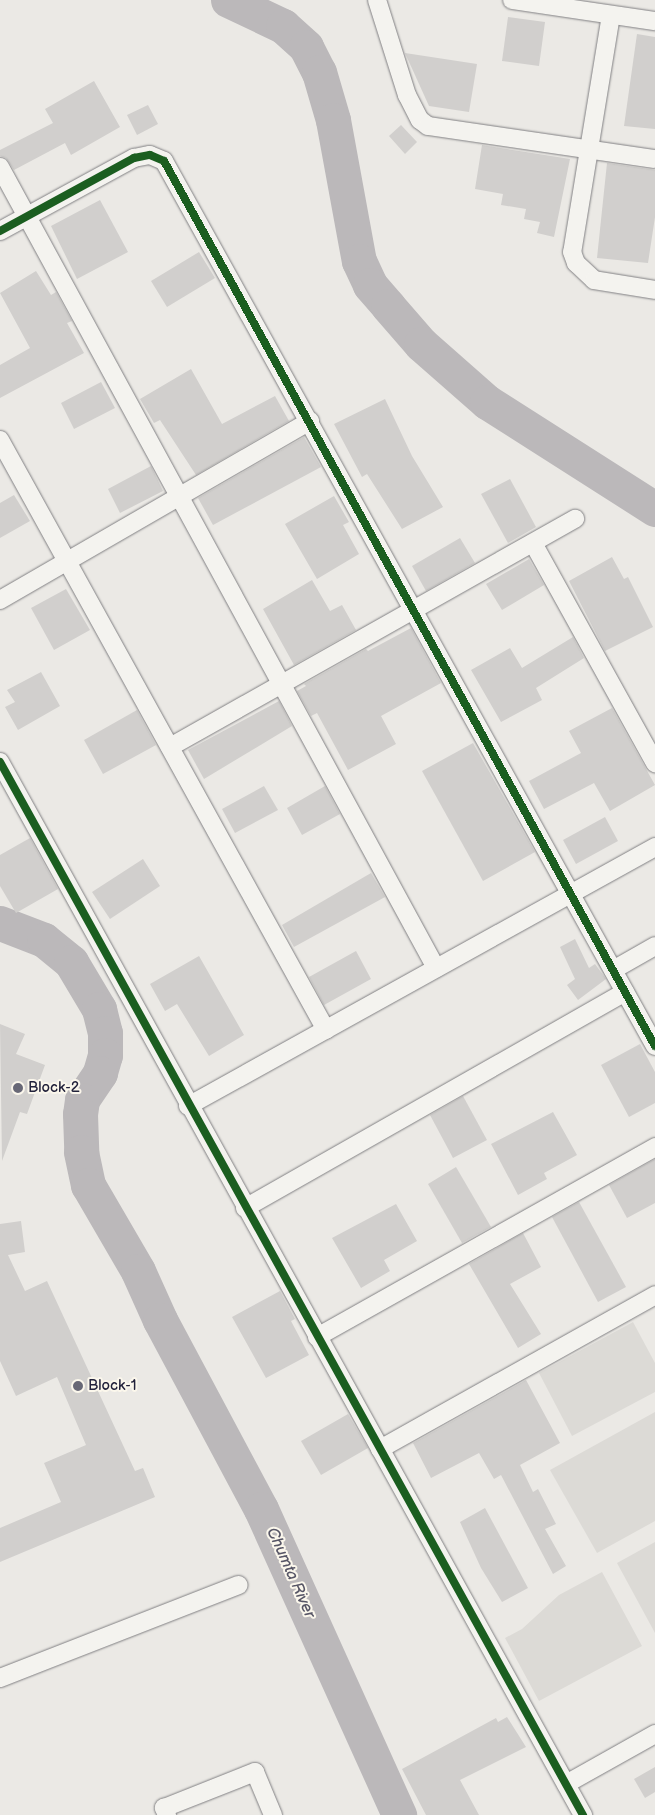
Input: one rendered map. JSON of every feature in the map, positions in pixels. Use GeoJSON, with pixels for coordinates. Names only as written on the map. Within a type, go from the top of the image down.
{"type":"FeatureCollection","features":[{"type":"Feature","properties":{"kind":"street"},"geometry":{"type":"LineString","coordinates":[[377,0],[407,95],[420,120],[428,126],[655,159]]}},
{"type":"Feature","properties":{"kind":"street"},"geometry":{"type":"LineString","coordinates":[[512,0],[655,21]]}},
{"type":"Feature","properties":{"kind":"street"},"geometry":{"type":"LineString","coordinates":[[612,15],[572,243],[576,263],[594,280],[655,290]]}},
{"type":"Feature","properties":{"kind":"street"},"geometry":{"type":"LineString","coordinates":[[0,231],[134,158],[150,156],[164,161],[310,421],[655,1046]]}},
{"type":"Feature","properties":{"kind":"street"},"geometry":{"type":"LineString","coordinates":[[0,167],[436,968]]}},
{"type":"Feature","properties":{"kind":"street"},"geometry":{"type":"LineString","coordinates":[[0,600],[310,421]]}},
{"type":"Feature","properties":{"kind":"street"},"geometry":{"type":"LineString","coordinates":[[0,440],[326,1030]]}},
{"type":"Feature","properties":{"kind":"street"},"geometry":{"type":"LineString","coordinates":[[170,747],[575,519]]}},
{"type":"Feature","properties":{"kind":"street"},"geometry":{"type":"LineString","coordinates":[[533,543],[655,763]]}},
{"type":"Feature","properties":{"kind":"street"},"geometry":{"type":"LineString","coordinates":[[0,762],[188,1106],[583,1815]]}},
{"type":"Feature","properties":{"kind":"street"},"geometry":{"type":"LineString","coordinates":[[188,1106],[655,847]]}},
{"type":"Feature","properties":{"kind":"street"},"geometry":{"type":"LineString","coordinates":[[613,970],[655,946]]}},
{"type":"Feature","properties":{"kind":"street"},"geometry":{"type":"LineString","coordinates":[[245,1208],[625,992]]}},
{"type":"Feature","properties":{"kind":"street"},"geometry":{"type":"LineString","coordinates":[[317,1337],[655,1147]]}},
{"type":"Feature","properties":{"kind":"street"},"geometry":{"type":"LineString","coordinates":[[380,1449],[655,1295]]}},
{"type":"Feature","properties":{"kind":"street"},"geometry":{"type":"LineString","coordinates":[[0,1678],[240,1585]]}},
{"type":"Feature","properties":{"kind":"street"},"geometry":{"type":"LineString","coordinates":[[566,1784],[655,1734]]}},
{"type":"Feature","properties":{"kind":"street"},"geometry":{"type":"LineString","coordinates":[[167,1815],[164,1808],[255,1772],[273,1815]]}},
{"type":"Feature","properties":{"kind":"shaded area"},"geometry":{"type":"Polygon","coordinates":[[[633,1322],[655,1363],[655,1392],[572,1436],[539,1373],[633,1322]]]}},
{"type":"Feature","properties":{"kind":"shaded area"},"geometry":{"type":"Polygon","coordinates":[[[655,1412],[655,1521],[597,1553],[550,1470],[655,1412]]]}},
{"type":"Feature","properties":{"kind":"shaded area"},"geometry":{"type":"Polygon","coordinates":[[[655,1542],[655,1633],[617,1563],[655,1542]]]}},
{"type":"Feature","properties":{"kind":"shaded area"},"geometry":{"type":"Polygon","coordinates":[[[602,1572],[642,1646],[539,1701],[505,1638],[522,1629],[559,1595],[602,1572]]]}},
{"type":"Feature","properties":{"kind":"building"},"geometry":{"type":"Polygon","coordinates":[[[508,17],[545,22],[539,66],[502,61],[508,17]]]}},
{"type":"Feature","properties":{"kind":"building"},"geometry":{"type":"Polygon","coordinates":[[[637,34],[655,37],[655,129],[624,126],[637,34]]]}},
{"type":"Feature","properties":{"kind":"building"},"geometry":{"type":"Polygon","coordinates":[[[405,53],[477,64],[469,112],[429,106],[405,53]]]}},
{"type":"Feature","properties":{"kind":"building"},"geometry":{"type":"Polygon","coordinates":[[[94,81],[120,127],[71,155],[65,143],[14,170],[6,158],[0,156],[0,150],[53,123],[45,109],[94,81]]]}},
{"type":"Feature","properties":{"kind":"building"},"geometry":{"type":"Polygon","coordinates":[[[148,105],[158,124],[137,135],[127,115],[148,105]]]}},
{"type":"Feature","properties":{"kind":"building"},"geometry":{"type":"Polygon","coordinates":[[[401,125],[417,142],[405,154],[389,136],[401,125]]]}},
{"type":"Feature","properties":{"kind":"building"},"geometry":{"type":"Polygon","coordinates":[[[482,145],[570,159],[554,237],[537,233],[540,222],[524,219],[526,209],[501,205],[503,194],[475,189],[482,145]]]}},
{"type":"Feature","properties":{"kind":"building"},"geometry":{"type":"Polygon","coordinates":[[[607,163],[655,170],[655,217],[648,263],[597,258],[607,163]]]}},
{"type":"Feature","properties":{"kind":"building"},"geometry":{"type":"Polygon","coordinates":[[[100,200],[128,252],[77,279],[51,226],[100,200]]]}},
{"type":"Feature","properties":{"kind":"building"},"geometry":{"type":"Polygon","coordinates":[[[199,252],[215,278],[167,307],[151,281],[199,252]]]}},
{"type":"Feature","properties":{"kind":"building"},"geometry":{"type":"Polygon","coordinates":[[[36,271],[51,295],[56,292],[72,321],[67,323],[84,353],[0,398],[0,365],[30,348],[0,293],[36,271]]]}},
{"type":"Feature","properties":{"kind":"building"},"geometry":{"type":"Polygon","coordinates":[[[191,369],[222,424],[275,396],[289,421],[196,475],[160,420],[154,423],[140,399],[191,369]]]}},
{"type":"Feature","properties":{"kind":"building"},"geometry":{"type":"Polygon","coordinates":[[[101,382],[115,408],[74,429],[61,403],[101,382]]]}},
{"type":"Feature","properties":{"kind":"building"},"geometry":{"type":"Polygon","coordinates":[[[385,399],[412,456],[443,507],[402,529],[367,474],[362,477],[334,424],[385,399]]]}},
{"type":"Feature","properties":{"kind":"building"},"geometry":{"type":"Polygon","coordinates":[[[304,437],[321,467],[213,525],[198,498],[304,437]]]}},
{"type":"Feature","properties":{"kind":"building"},"geometry":{"type":"Polygon","coordinates":[[[151,466],[163,491],[120,513],[108,489],[151,466]]]}},
{"type":"Feature","properties":{"kind":"building"},"geometry":{"type":"Polygon","coordinates":[[[510,479],[536,527],[508,543],[481,494],[510,479]]]}},
{"type":"Feature","properties":{"kind":"building"},"geometry":{"type":"Polygon","coordinates":[[[14,495],[30,521],[0,538],[0,503],[14,495]]]}},
{"type":"Feature","properties":{"kind":"building"},"geometry":{"type":"Polygon","coordinates":[[[334,496],[349,522],[343,525],[359,554],[317,579],[285,524],[334,496]]]}},
{"type":"Feature","properties":{"kind":"building"},"geometry":{"type":"Polygon","coordinates":[[[460,538],[475,563],[426,591],[412,566],[460,538]]]}},
{"type":"Feature","properties":{"kind":"building"},"geometry":{"type":"Polygon","coordinates":[[[612,557],[624,579],[628,577],[653,627],[605,651],[569,581],[612,557]]]}},
{"type":"Feature","properties":{"kind":"building"},"geometry":{"type":"Polygon","coordinates":[[[529,559],[544,585],[502,610],[486,584],[529,559]]]}},
{"type":"Feature","properties":{"kind":"building"},"geometry":{"type":"Polygon","coordinates":[[[312,580],[330,611],[342,605],[356,630],[294,665],[263,609],[312,580]]]}},
{"type":"Feature","properties":{"kind":"building"},"geometry":{"type":"Polygon","coordinates":[[[66,589],[90,630],[54,650],[31,608],[66,589]]]}},
{"type":"Feature","properties":{"kind":"building"},"geometry":{"type":"Polygon","coordinates":[[[411,628],[441,683],[381,716],[396,744],[348,770],[317,713],[311,716],[297,691],[306,686],[304,684],[366,649],[368,651],[411,628]]]}},
{"type":"Feature","properties":{"kind":"building"},"geometry":{"type":"Polygon","coordinates":[[[573,637],[584,658],[536,688],[542,700],[501,722],[471,670],[510,648],[522,668],[573,637]]]}},
{"type":"Feature","properties":{"kind":"building"},"geometry":{"type":"Polygon","coordinates":[[[41,672],[60,706],[18,730],[5,707],[15,702],[7,690],[41,672]]]}},
{"type":"Feature","properties":{"kind":"building"},"geometry":{"type":"Polygon","coordinates":[[[279,701],[292,726],[204,779],[188,750],[279,701]]]}},
{"type":"Feature","properties":{"kind":"building"},"geometry":{"type":"Polygon","coordinates":[[[612,708],[655,785],[610,811],[594,783],[544,809],[529,781],[581,753],[569,731],[612,708]]]}},
{"type":"Feature","properties":{"kind":"building"},"geometry":{"type":"Polygon","coordinates":[[[137,710],[156,745],[103,774],[84,740],[137,710]]]}},
{"type":"Feature","properties":{"kind":"building"},"geometry":{"type":"Polygon","coordinates":[[[473,743],[535,852],[483,881],[422,771],[473,743]]]}},
{"type":"Feature","properties":{"kind":"building"},"geometry":{"type":"Polygon","coordinates":[[[264,786],[278,810],[235,833],[222,809],[264,786]]]}},
{"type":"Feature","properties":{"kind":"building"},"geometry":{"type":"Polygon","coordinates":[[[325,786],[340,814],[302,835],[287,808],[325,786]]]}},
{"type":"Feature","properties":{"kind":"building"},"geometry":{"type":"Polygon","coordinates":[[[605,817],[618,841],[576,864],[563,840],[605,817]]]}},
{"type":"Feature","properties":{"kind":"building"},"geometry":{"type":"Polygon","coordinates":[[[30,838],[58,889],[16,913],[0,886],[0,855],[30,838]]]}},
{"type":"Feature","properties":{"kind":"building"},"geometry":{"type":"Polygon","coordinates":[[[143,859],[160,886],[110,919],[92,892],[143,859]]]}},
{"type":"Feature","properties":{"kind":"building"},"geometry":{"type":"Polygon","coordinates":[[[371,873],[385,897],[294,947],[282,925],[371,873]]]}},
{"type":"Feature","properties":{"kind":"building"},"geometry":{"type":"Polygon","coordinates":[[[575,939],[589,968],[595,964],[606,979],[578,1000],[567,985],[575,979],[560,947],[575,939]]]}},
{"type":"Feature","properties":{"kind":"building"},"geometry":{"type":"Polygon","coordinates":[[[356,951],[371,979],[324,1005],[309,977],[356,951]]]}},
{"type":"Feature","properties":{"kind":"building"},"geometry":{"type":"Polygon","coordinates":[[[199,956],[244,1035],[209,1056],[177,1004],[165,1011],[150,984],[199,956]]]}},
{"type":"Feature","properties":{"kind":"building","name":"Block-2"},"geometry":{"type":"Polygon","coordinates":[[[0,1024],[25,1034],[16,1054],[45,1065],[27,1114],[20,1112],[2,1161],[0,1024]]]}},
{"type":"Feature","properties":{"kind":"building"},"geometry":{"type":"Polygon","coordinates":[[[640,1044],[655,1072],[655,1103],[629,1117],[601,1065],[640,1044]]]}},
{"type":"Feature","properties":{"kind":"building"},"geometry":{"type":"Polygon","coordinates":[[[463,1096],[487,1140],[453,1158],[430,1115],[463,1096]]]}},
{"type":"Feature","properties":{"kind":"building"},"geometry":{"type":"Polygon","coordinates":[[[553,1112],[577,1155],[544,1173],[547,1179],[518,1195],[491,1144],[553,1112]]]}},
{"type":"Feature","properties":{"kind":"building"},"geometry":{"type":"Polygon","coordinates":[[[655,1159],[655,1203],[627,1218],[609,1185],[655,1159]]]}},
{"type":"Feature","properties":{"kind":"building"},"geometry":{"type":"Polygon","coordinates":[[[456,1167],[491,1227],[462,1243],[428,1184],[456,1167]]]}},
{"type":"Feature","properties":{"kind":"building"},"geometry":{"type":"Polygon","coordinates":[[[579,1202],[626,1287],[598,1302],[552,1217],[579,1202]]]}},
{"type":"Feature","properties":{"kind":"building"},"geometry":{"type":"Polygon","coordinates":[[[396,1204],[417,1241],[384,1260],[390,1271],[361,1288],[332,1238],[396,1204]]]}},
{"type":"Feature","properties":{"kind":"building","name":"Block-1"},"geometry":{"type":"Polygon","coordinates":[[[21,1221],[25,1252],[8,1255],[25,1291],[47,1281],[135,1471],[143,1468],[155,1497],[0,1562],[0,1528],[61,1502],[44,1463],[86,1445],[57,1377],[16,1396],[0,1361],[0,1224],[21,1221]]]}},
{"type":"Feature","properties":{"kind":"building"},"geometry":{"type":"Polygon","coordinates":[[[523,1233],[541,1267],[510,1284],[541,1334],[518,1348],[469,1264],[523,1233]]]}},
{"type":"Feature","properties":{"kind":"building"},"geometry":{"type":"Polygon","coordinates":[[[280,1291],[295,1319],[291,1321],[309,1355],[266,1378],[232,1317],[280,1291]]]}},
{"type":"Feature","properties":{"kind":"building"},"geometry":{"type":"Polygon","coordinates":[[[526,1380],[560,1443],[520,1465],[533,1492],[538,1489],[556,1524],[545,1529],[566,1566],[553,1574],[501,1475],[494,1479],[479,1453],[431,1478],[413,1443],[526,1380]]]}},
{"type":"Feature","properties":{"kind":"building"},"geometry":{"type":"Polygon","coordinates":[[[348,1414],[368,1448],[321,1475],[301,1441],[348,1414]]]}},
{"type":"Feature","properties":{"kind":"building"},"geometry":{"type":"Polygon","coordinates":[[[485,1508],[528,1588],[502,1602],[481,1568],[460,1522],[485,1508]]]}},
{"type":"Feature","properties":{"kind":"building"},"geometry":{"type":"Polygon","coordinates":[[[507,1717],[526,1747],[460,1780],[479,1815],[426,1815],[402,1769],[496,1718],[498,1722],[507,1717]]]}},
{"type":"Feature","properties":{"kind":"building"},"geometry":{"type":"Polygon","coordinates":[[[655,1767],[655,1792],[645,1798],[634,1779],[655,1767]]]}},
{"type":"Feature","properties":{"kind":"waterway"},"geometry":{"type":"LineString","coordinates":[[228,0],[283,26],[306,47],[319,72],[333,120],[359,261],[370,285],[421,344],[487,402],[655,509]]}},
{"type":"Feature","properties":{"kind":"waterway","name":"Chumta River"},"geometry":{"type":"LineString","coordinates":[[0,923],[44,940],[71,962],[99,1009],[105,1033],[105,1055],[100,1073],[82,1100],[80,1114],[81,1152],[88,1185],[138,1271],[160,1320],[261,1509],[399,1815]]}},
{"type":"Feature","properties":{"kind":"cycle path"},"geometry":{"type":"LineString","coordinates":[[0,231],[134,158],[150,155],[164,161],[655,1046]]}},
{"type":"Feature","properties":{"kind":"cycle path"},"geometry":{"type":"LineString","coordinates":[[0,762],[583,1815]]}},
{"type":"Feature","properties":{"kind":"place","name":"Block-2"},"geometry":{"type":"Point","coordinates":[18,1088]}},
{"type":"Feature","properties":{"kind":"place","name":"Block-1"},"geometry":{"type":"Point","coordinates":[78,1386]}}]}
